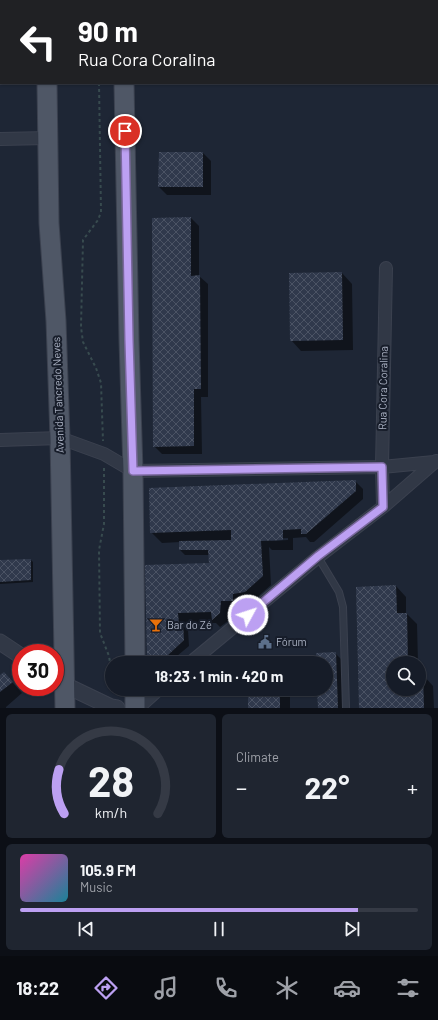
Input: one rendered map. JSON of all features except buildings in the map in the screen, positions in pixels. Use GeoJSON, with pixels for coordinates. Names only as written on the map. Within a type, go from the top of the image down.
{"type":"FeatureCollection","features":[{"type":"Feature","properties":{"kind":"main road","name":"Avenida Tancredo Neves"},"geometry":{"type":"LineString","coordinates":[[47,84],[50,223],[56,321],[60,438],[60,644]]}},
{"type":"Feature","properties":{"kind":"main road"},"geometry":{"type":"LineString","coordinates":[[124,84],[133,471],[135,656]]}},
{"type":"Feature","properties":{"kind":"main road","name":"Avenida Tancredo Neves"},"geometry":{"type":"LineString","coordinates":[[63,696],[65,708]]}},
{"type":"Feature","properties":{"kind":"main road"},"geometry":{"type":"LineString","coordinates":[[136,696],[137,708]]}},
{"type":"Feature","properties":{"kind":"street"},"geometry":{"type":"LineString","coordinates":[[0,139],[48,138]]}},
{"type":"Feature","properties":{"kind":"street","name":"Rua Cora Coralina"},"geometry":{"type":"LineString","coordinates":[[383,507],[382,467],[386,268]]}},
{"type":"Feature","properties":{"kind":"street"},"geometry":{"type":"LineString","coordinates":[[0,440],[60,438],[104,454],[133,471],[382,467],[436,461]]}},
{"type":"Feature","properties":{"kind":"street"},"geometry":{"type":"LineString","coordinates":[[198,656],[318,556],[383,507],[436,461]]}},
{"type":"Feature","properties":{"kind":"street"},"geometry":{"type":"LineString","coordinates":[[0,642],[12,650]]}},
{"type":"Feature","properties":{"kind":"street"},"geometry":{"type":"LineString","coordinates":[[64,684],[114,708]]}},
{"type":"Feature","properties":{"kind":"street"},"geometry":{"type":"LineString","coordinates":[[137,708],[151,696]]}},
{"type":"Feature","properties":{"kind":"lane"},"geometry":{"type":"LineString","coordinates":[[318,556],[338,592],[343,607],[346,708]]}},
{"type":"Feature","properties":{"kind":"path"},"geometry":{"type":"LineString","coordinates":[[99,84],[101,212],[98,220],[83,240],[81,327],[83,342],[96,368],[101,383],[104,454],[104,524],[99,550],[100,633],[109,656],[114,708]]}},
{"type":"Feature","properties":{"kind":"place","name":"Bar do Zé"},"geometry":{"type":"Point","coordinates":[156,625]}},
{"type":"Feature","properties":{"kind":"place","name":"Fórum"},"geometry":{"type":"Point","coordinates":[265,642]}},
{"type":"Feature","properties":{"kind":"route"},"geometry":{"type":"LineString","coordinates":[[125,131],[133,471],[382,467],[383,507],[318,556],[248,615]]}}]}
